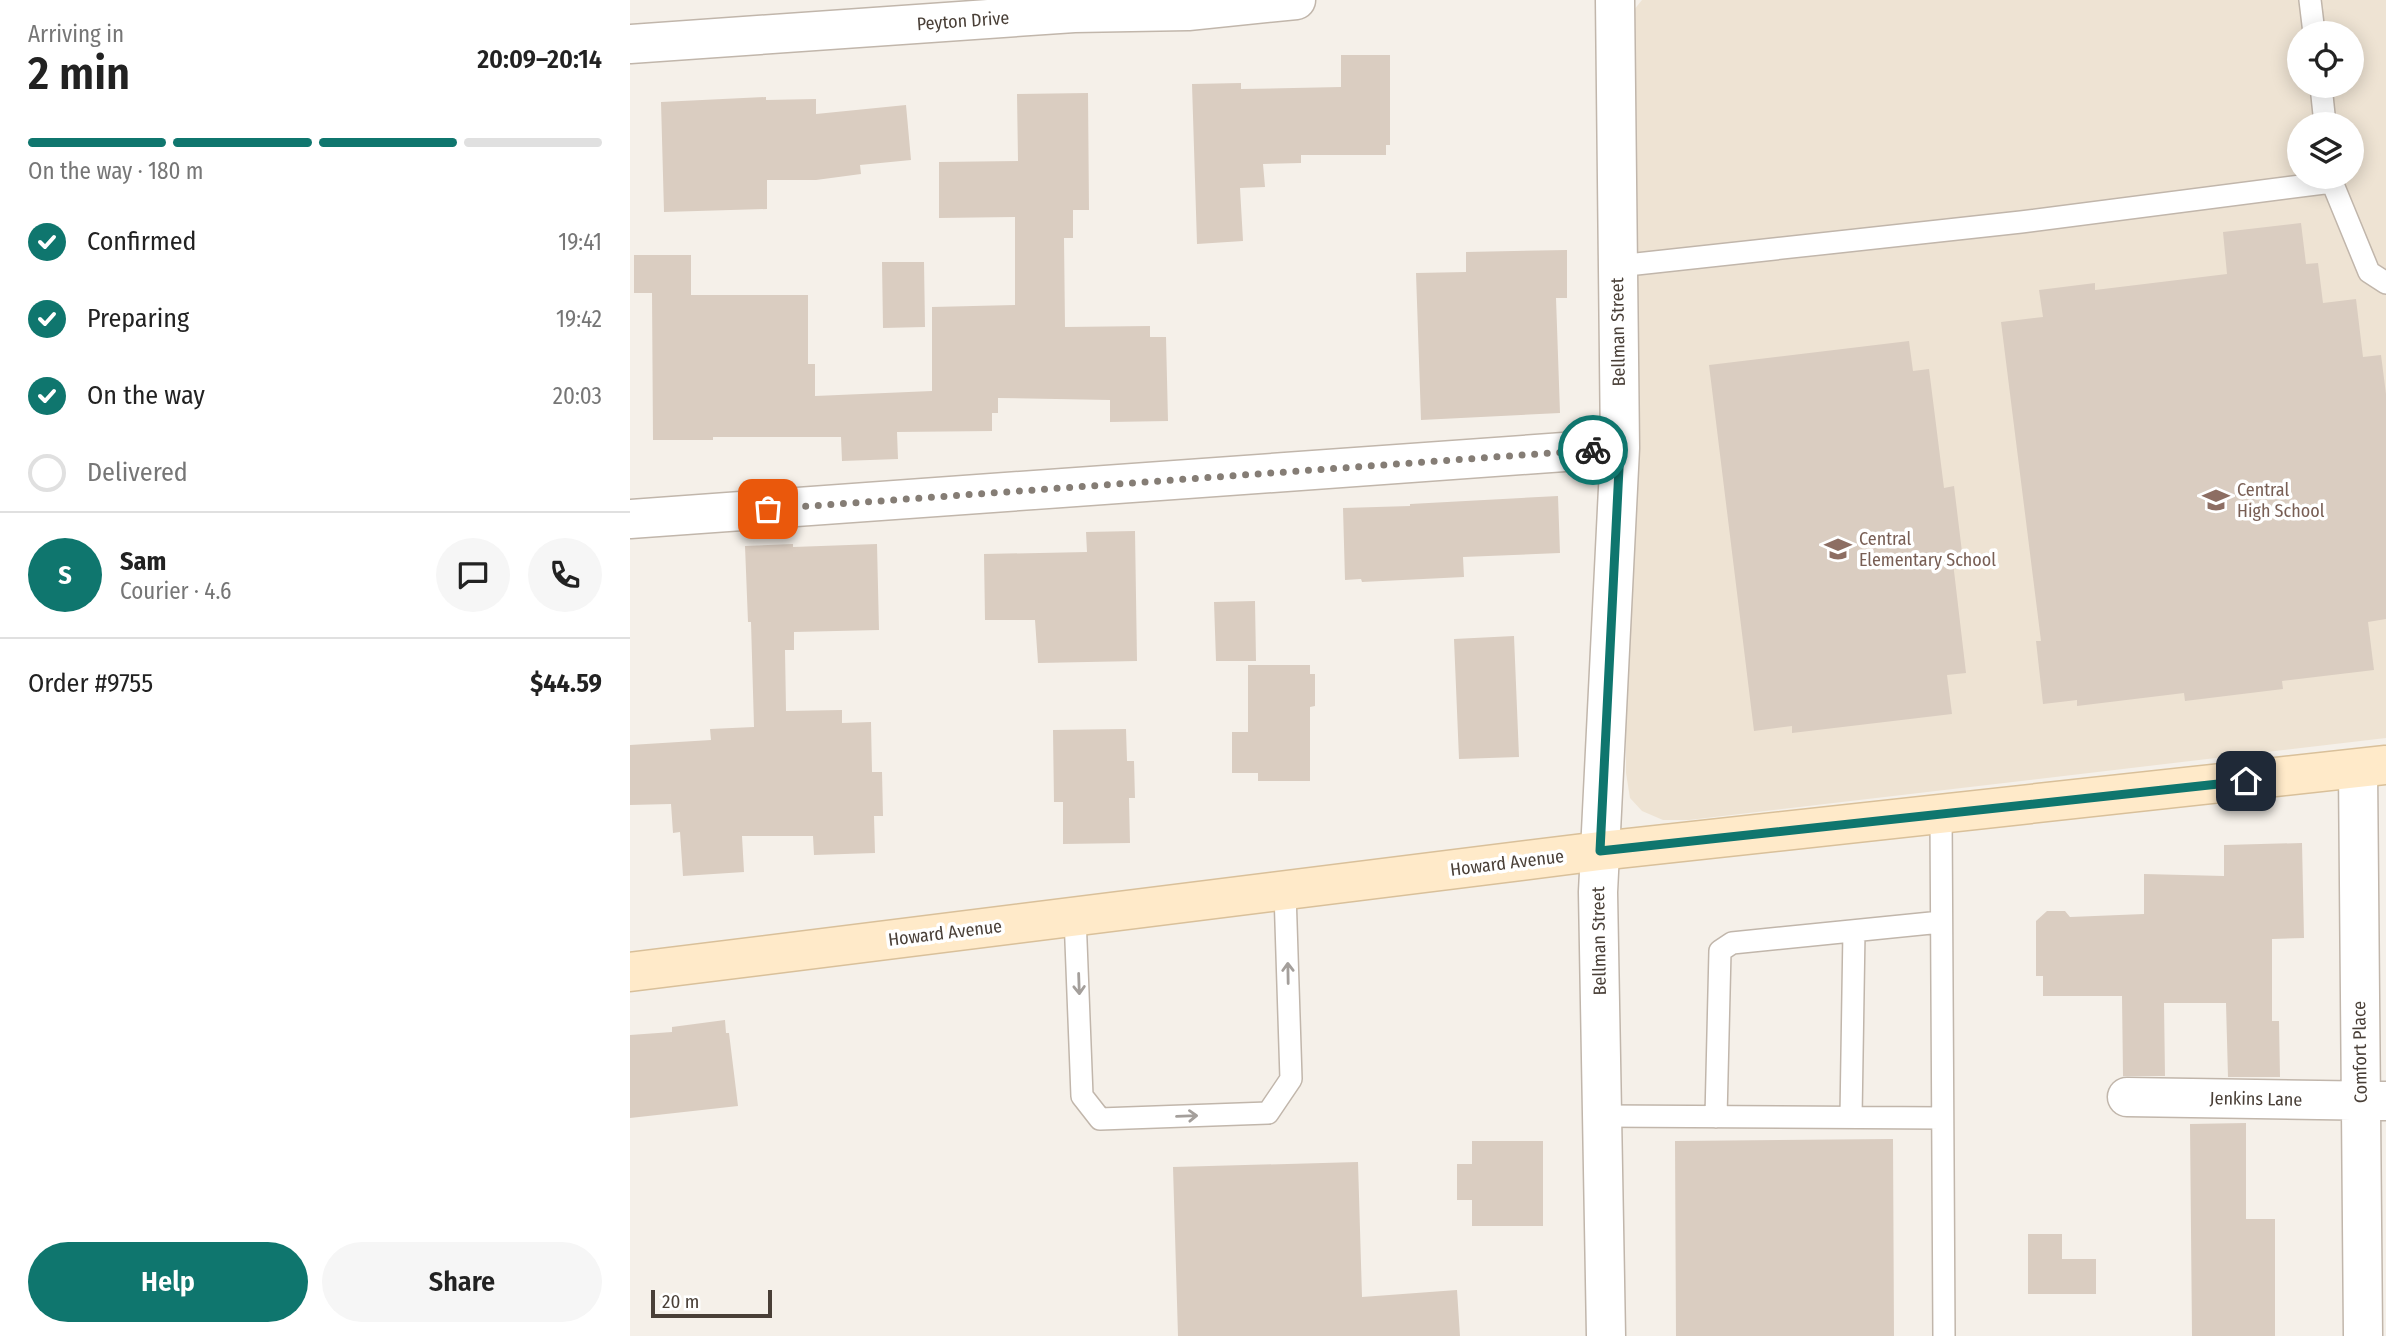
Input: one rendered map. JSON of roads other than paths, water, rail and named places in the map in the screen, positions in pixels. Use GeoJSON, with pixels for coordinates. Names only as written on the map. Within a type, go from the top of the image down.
{"type":"FeatureCollection","features":[{"type":"Feature","properties":{"kind":"main road","name":"Howard Avenue"},"geometry":{"type":"LineString","coordinates":[[630,972],[1600,851],[2372,767]]}},
{"type":"Feature","properties":{"kind":"street","name":"Peyton Drive"},"geometry":{"type":"LineString","coordinates":[[630,44],[1073,7],[1188,11],[1296,0]]}},
{"type":"Feature","properties":{"kind":"street","name":"Bellman Street"},"geometry":{"type":"LineString","coordinates":[[1606,1336],[1598,892],[1620,448],[1615,0]]}},
{"type":"Feature","properties":{"kind":"street"},"geometry":{"type":"LineString","coordinates":[[630,519],[1620,448]]}},
{"type":"Feature","properties":{"kind":"street","name":"Comfort Place"},"geometry":{"type":"LineString","coordinates":[[2363,1336],[2373,1101],[2372,767]]}},
{"type":"Feature","properties":{"kind":"street","name":"Jenkins Lane"},"geometry":{"type":"LineString","coordinates":[[2127,1097],[2373,1101]]}},
{"type":"Feature","properties":{"kind":"lane"},"geometry":{"type":"LineString","coordinates":[[2310,0],[2313,21]]}},
{"type":"Feature","properties":{"kind":"lane"},"geometry":{"type":"LineString","coordinates":[[1618,266],[2021,222],[2287,185]]}},
{"type":"Feature","properties":{"kind":"lane"},"geometry":{"type":"LineString","coordinates":[[2336,189],[2368,272],[2386,283]]}},
{"type":"Feature","properties":{"kind":"lane"},"geometry":{"type":"LineString","coordinates":[[1941,814],[1944,1336]]}},
{"type":"Feature","properties":{"kind":"lane"},"geometry":{"type":"LineString","coordinates":[[1075,916],[1082,1096],[1100,1119],[1268,1113],[1290,1079],[1285,892]]}},
{"type":"Feature","properties":{"kind":"lane"},"geometry":{"type":"LineString","coordinates":[[1716,1116],[1720,951],[1732,943],[1941,922]]}},
{"type":"Feature","properties":{"kind":"lane"},"geometry":{"type":"LineString","coordinates":[[1851,1117],[1854,931]]}},
{"type":"Feature","properties":{"kind":"lane"},"geometry":{"type":"LineString","coordinates":[[1602,1116],[1942,1118]]}},
{"type":"Feature","properties":{"kind":"place","name":"Central High School"},"geometry":{"type":"Point","coordinates":[2216,500]}},
{"type":"Feature","properties":{"kind":"place","name":"Central Elementary School"},"geometry":{"type":"Point","coordinates":[1838,549]}}]}
